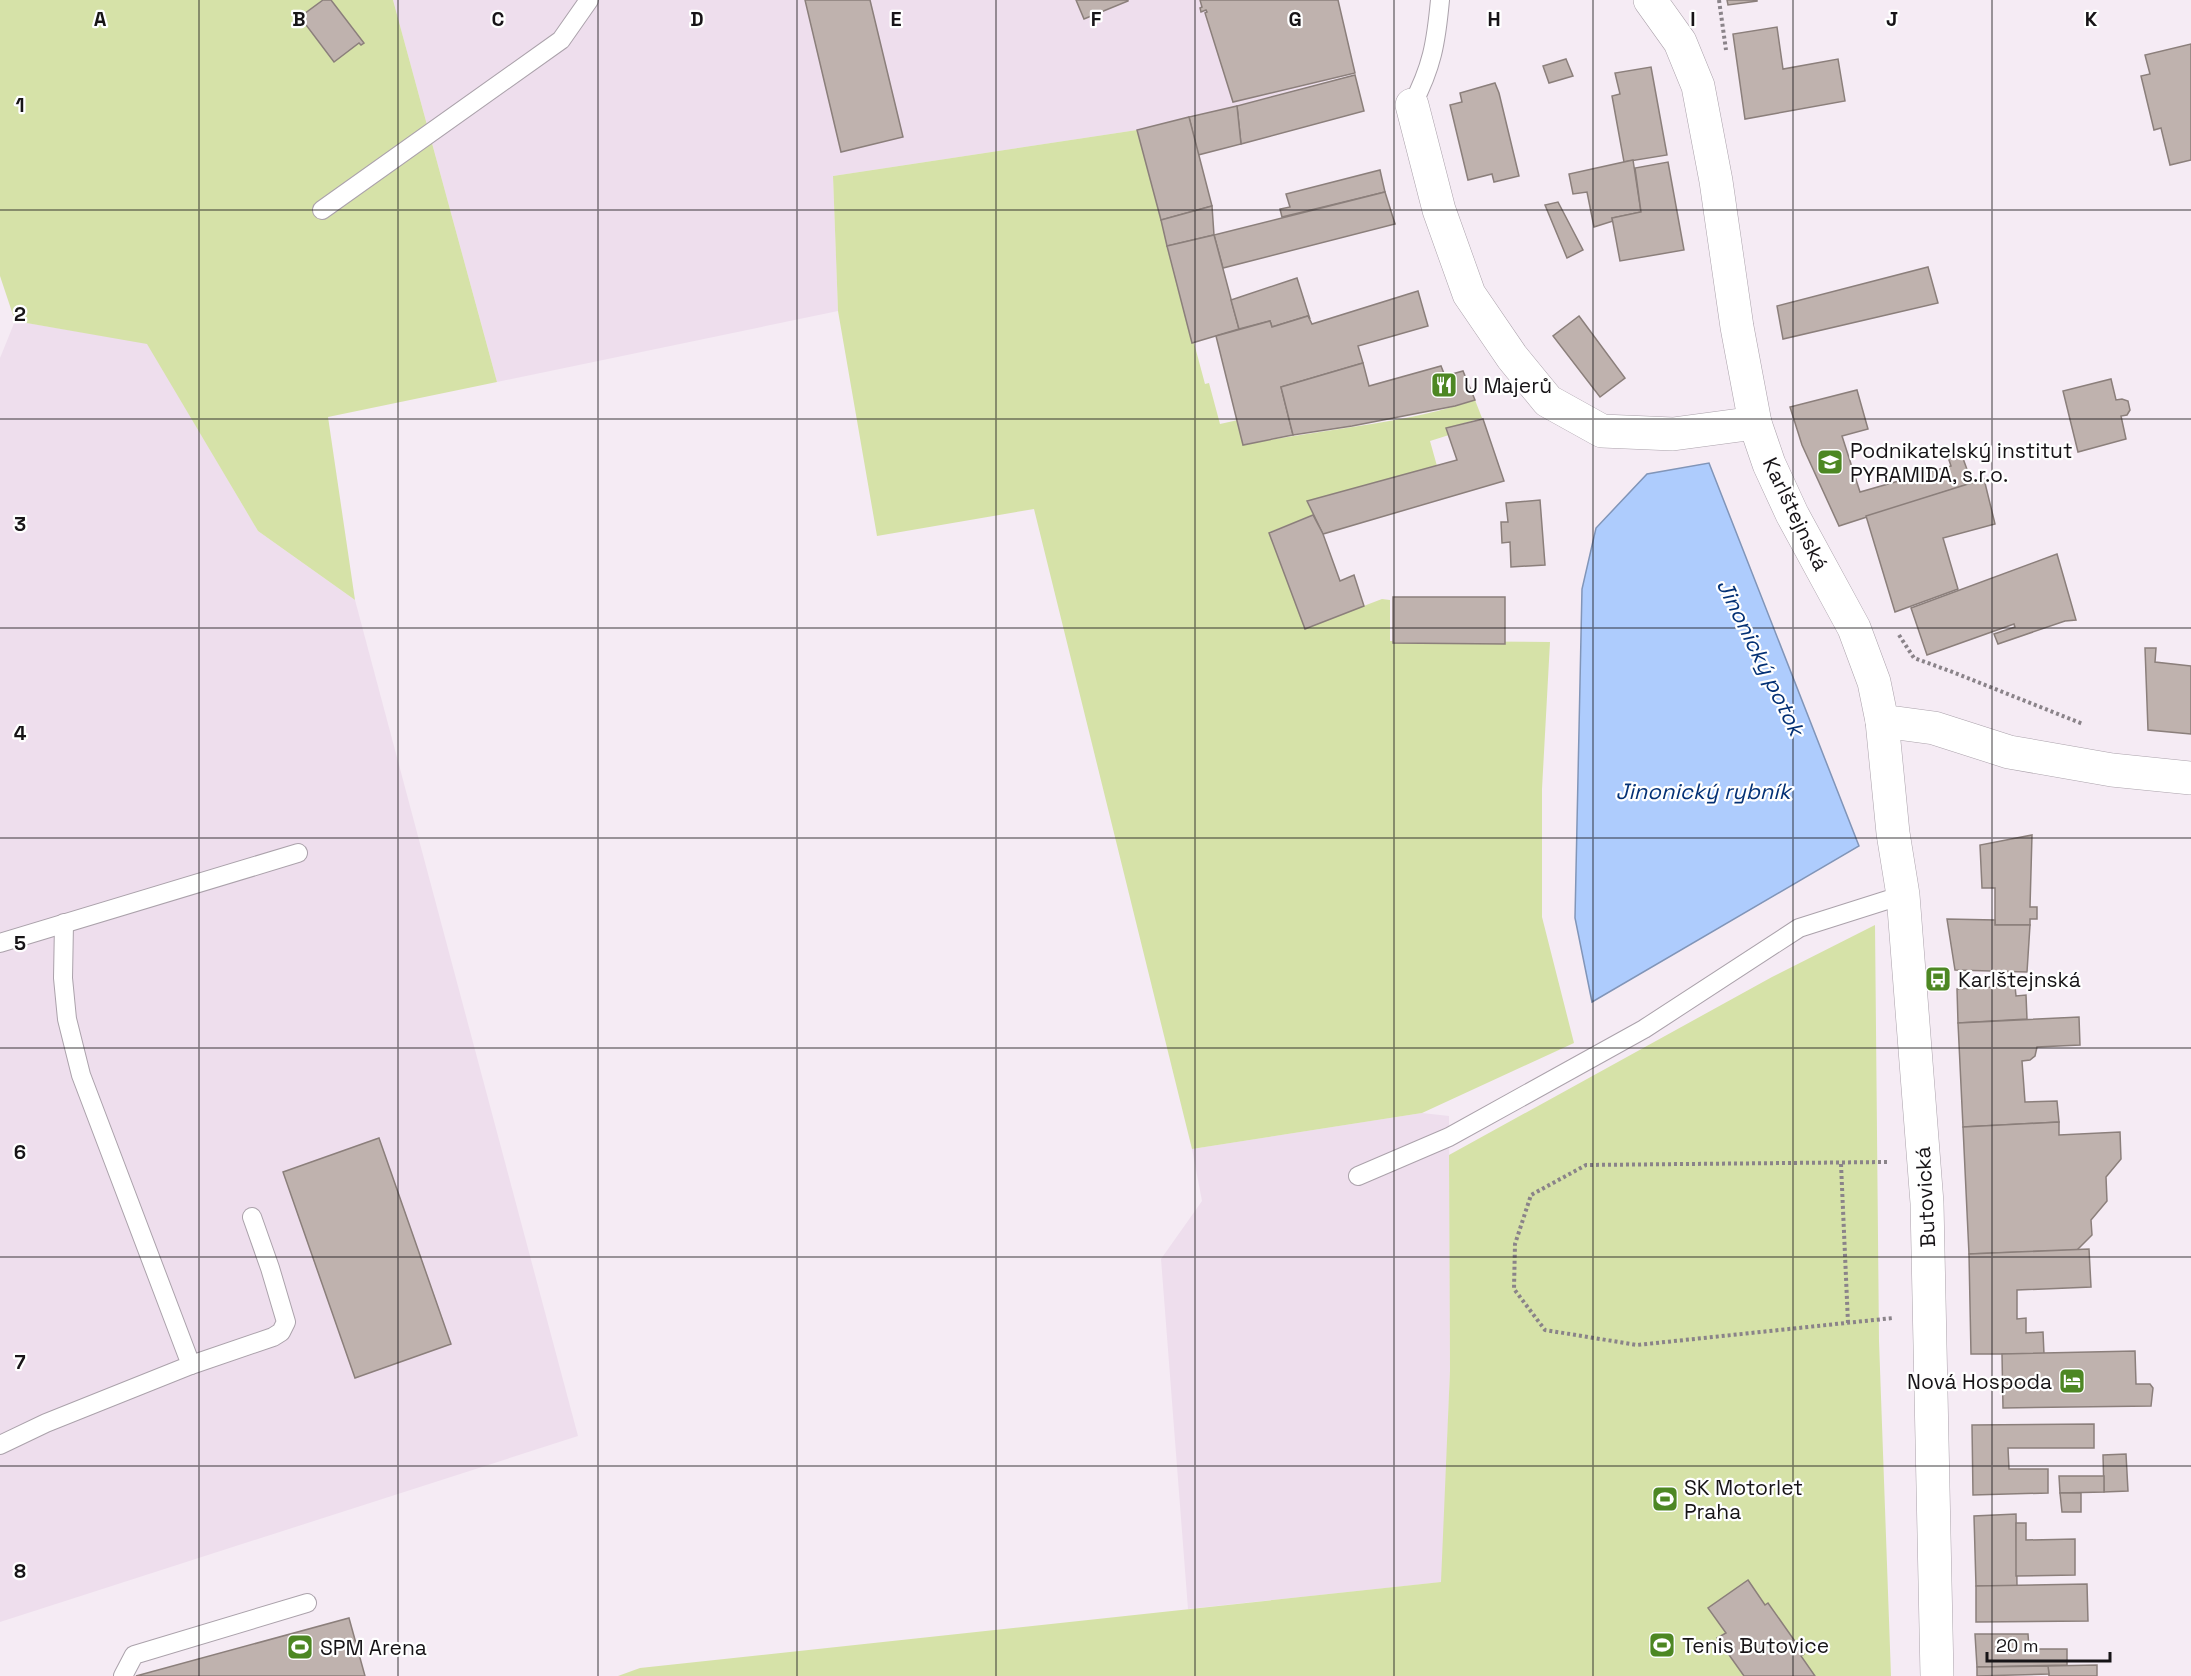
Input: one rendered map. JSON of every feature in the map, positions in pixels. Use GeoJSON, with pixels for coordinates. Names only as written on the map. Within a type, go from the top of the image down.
{"type":"FeatureCollection","features":[{"type":"Feature","properties":{"kind":"street","name":"Karlštejnská"},"geometry":{"type":"LineString","coordinates":[[1650,0],[1680,42],[1698,86],[1716,181],[1737,327],[1755,423],[1769,464],[1792,514],[1854,628],[1874,682],[1882,721]]}},
{"type":"Feature","properties":{"kind":"street"},"geometry":{"type":"LineString","coordinates":[[1412,105],[1439,210],[1469,294],[1512,357],[1548,401],[1602,431],[1672,434],[1755,423]]}},
{"type":"Feature","properties":{"kind":"street"},"geometry":{"type":"LineString","coordinates":[[1882,721],[1934,728],[2021,754],[2112,770],[2191,778]]}},
{"type":"Feature","properties":{"kind":"street","name":"Butovická"},"geometry":{"type":"LineString","coordinates":[[1882,721],[1893,833],[1903,895],[1927,1203],[1937,1676]]}},
{"type":"Feature","properties":{"kind":"lane"},"geometry":{"type":"LineString","coordinates":[[322,210],[561,40],[589,0]]}},
{"type":"Feature","properties":{"kind":"lane"},"geometry":{"type":"LineString","coordinates":[[1412,105],[1432,61],[1437,40],[1440,0]]}},
{"type":"Feature","properties":{"kind":"lane"},"geometry":{"type":"LineString","coordinates":[[0,943],[298,853]]}},
{"type":"Feature","properties":{"kind":"lane"},"geometry":{"type":"LineString","coordinates":[[1358,1176],[1449,1137],[1644,1029],[1799,928],[1903,895]]}},
{"type":"Feature","properties":{"kind":"lane"},"geometry":{"type":"LineString","coordinates":[[64,923],[63,978],[67,1019],[81,1075],[191,1365]]}},
{"type":"Feature","properties":{"kind":"lane"},"geometry":{"type":"LineString","coordinates":[[0,1445],[46,1423],[281,1332],[286,1322],[252,1217]]}},
{"type":"Feature","properties":{"kind":"lane"},"geometry":{"type":"LineString","coordinates":[[123,1676],[134,1655],[307,1603]]}},
{"type":"Feature","properties":{"kind":"path"},"geometry":{"type":"LineString","coordinates":[[1719,0],[1728,58]]}},
{"type":"Feature","properties":{"kind":"path"},"geometry":{"type":"LineString","coordinates":[[1897,631],[1914,658],[2087,726]]}},
{"type":"Feature","properties":{"kind":"path"},"geometry":{"type":"LineString","coordinates":[[1888,1162],[1586,1165],[1531,1195],[1515,1244],[1514,1289],[1545,1330],[1637,1346],[1894,1318]]}},
{"type":"Feature","properties":{"kind":"path"},"geometry":{"type":"LineString","coordinates":[[1840,1164],[1848,1323]]}},
{"type":"Feature","properties":{"kind":"shaded area"},"geometry":{"type":"Polygon","coordinates":[[[393,0],[1338,0],[1355,73],[1237,106],[1137,130],[833,176],[838,311],[497,382],[393,0]]]}},
{"type":"Feature","properties":{"kind":"shaded area"},"geometry":{"type":"Polygon","coordinates":[[[15,321],[147,343],[258,531],[355,600],[578,1436],[0,1622],[0,358],[15,321]]]}},
{"type":"Feature","properties":{"kind":"shaded area"},"geometry":{"type":"Polygon","coordinates":[[[1422,1113],[1449,1116],[1450,1370],[1442,1582],[1188,1609],[1161,1259],[1202,1201],[1192,1149],[1422,1113]]]}},
{"type":"Feature","properties":{"kind":"green space"},"geometry":{"type":"Polygon","coordinates":[[[0,0],[323,0],[300,17],[334,62],[359,43],[361,45],[364,43],[331,0],[393,0],[497,382],[328,417],[355,600],[258,531],[147,344],[15,321],[0,276],[0,0]]]}},
{"type":"Feature","properties":{"kind":"green space"},"geometry":{"type":"Polygon","coordinates":[[[1137,130],[1205,384],[1209,383],[1220,424],[1238,420],[1244,445],[1389,421],[1475,400],[1482,418],[1447,428],[1449,435],[1430,441],[1437,466],[1308,501],[1313,515],[1270,532],[1306,628],[1382,599],[1390,600],[1390,641],[1550,642],[1542,789],[1542,917],[1574,1043],[1422,1113],[1192,1149],[1034,509],[877,536],[838,311],[833,176],[1137,130]]]}},
{"type":"Feature","properties":{"kind":"green space"},"geometry":{"type":"Polygon","coordinates":[[[1875,925],[1879,1341],[1891,1676],[618,1676],[640,1668],[1441,1582],[1450,1370],[1449,1155],[1772,977],[1875,925]]]}},
{"type":"Feature","properties":{"kind":"water","name":"Jinonický rybník"},"geometry":{"type":"Polygon","coordinates":[[[1709,463],[1859,846],[1592,1002],[1575,918],[1582,589],[1596,528],[1647,474],[1709,463]]]}},
{"type":"Feature","properties":{"kind":"building"},"geometry":{"type":"Polygon","coordinates":[[[323,0],[331,0],[364,43],[361,45],[359,43],[334,62],[300,17],[323,0]]]}},
{"type":"Feature","properties":{"kind":"building"},"geometry":{"type":"Polygon","coordinates":[[[805,0],[870,0],[903,137],[841,152],[805,0]]]}},
{"type":"Feature","properties":{"kind":"building"},"geometry":{"type":"Polygon","coordinates":[[[1076,0],[1128,0],[1128,1],[1084,19],[1076,0]]]}},
{"type":"Feature","properties":{"kind":"building"},"geometry":{"type":"Polygon","coordinates":[[[1200,0],[1338,0],[1355,73],[1233,102],[1205,13],[1207,12],[1206,10],[1201,12],[1200,0]]]}},
{"type":"Feature","properties":{"kind":"building"},"geometry":{"type":"Polygon","coordinates":[[[1727,0],[1757,0],[1757,1],[1728,5],[1727,0]]]}},
{"type":"Feature","properties":{"kind":"building"},"geometry":{"type":"Polygon","coordinates":[[[1777,27],[1783,69],[1838,59],[1845,101],[1745,119],[1733,34],[1777,27]]]}},
{"type":"Feature","properties":{"kind":"building"},"geometry":{"type":"Polygon","coordinates":[[[2191,44],[2191,160],[2170,165],[2161,128],[2154,130],[2141,76],[2150,74],[2145,55],[2191,44]]]}},
{"type":"Feature","properties":{"kind":"building"},"geometry":{"type":"Polygon","coordinates":[[[1566,59],[1573,76],[1549,83],[1543,66],[1566,59]]]}},
{"type":"Feature","properties":{"kind":"building"},"geometry":{"type":"Polygon","coordinates":[[[1651,67],[1667,155],[1624,162],[1612,96],[1620,94],[1615,73],[1651,67]]]}},
{"type":"Feature","properties":{"kind":"building"},"geometry":{"type":"Polygon","coordinates":[[[1355,75],[1364,111],[1241,144],[1237,106],[1355,75]]]}},
{"type":"Feature","properties":{"kind":"building"},"geometry":{"type":"Polygon","coordinates":[[[1495,83],[1519,176],[1494,182],[1492,174],[1468,180],[1450,105],[1462,102],[1460,93],[1495,83]]]}},
{"type":"Feature","properties":{"kind":"building"},"geometry":{"type":"Polygon","coordinates":[[[1237,106],[1241,144],[1198,155],[1189,117],[1237,106]]]}},
{"type":"Feature","properties":{"kind":"building"},"geometry":{"type":"Polygon","coordinates":[[[1189,117],[1212,206],[1161,220],[1137,130],[1189,117]]]}},
{"type":"Feature","properties":{"kind":"building"},"geometry":{"type":"Polygon","coordinates":[[[1633,160],[1641,212],[1612,218],[1613,221],[1594,227],[1587,192],[1573,194],[1569,174],[1633,160]]]}},
{"type":"Feature","properties":{"kind":"building"},"geometry":{"type":"Polygon","coordinates":[[[1668,162],[1684,250],[1620,261],[1612,218],[1641,212],[1635,168],[1668,162]]]}},
{"type":"Feature","properties":{"kind":"building"},"geometry":{"type":"Polygon","coordinates":[[[1380,170],[1385,192],[1282,217],[1280,209],[1290,207],[1286,194],[1380,170]]]}},
{"type":"Feature","properties":{"kind":"building"},"geometry":{"type":"Polygon","coordinates":[[[1385,192],[1395,224],[1223,268],[1214,235],[1385,192]]]}},
{"type":"Feature","properties":{"kind":"building"},"geometry":{"type":"Polygon","coordinates":[[[1558,202],[1583,250],[1567,258],[1545,205],[1558,202]]]}},
{"type":"Feature","properties":{"kind":"building"},"geometry":{"type":"Polygon","coordinates":[[[1212,206],[1214,235],[1167,246],[1161,220],[1212,206]]]}},
{"type":"Feature","properties":{"kind":"building"},"geometry":{"type":"Polygon","coordinates":[[[1214,235],[1239,329],[1192,343],[1167,246],[1214,235]]]}},
{"type":"Feature","properties":{"kind":"building"},"geometry":{"type":"Polygon","coordinates":[[[1928,267],[1938,303],[1783,339],[1777,306],[1928,267]]]}},
{"type":"Feature","properties":{"kind":"building"},"geometry":{"type":"Polygon","coordinates":[[[1297,278],[1310,319],[1308,316],[1272,327],[1270,321],[1239,329],[1231,300],[1297,278]]]}},
{"type":"Feature","properties":{"kind":"building"},"geometry":{"type":"Polygon","coordinates":[[[1418,291],[1428,326],[1358,346],[1363,363],[1281,387],[1293,435],[1243,445],[1216,336],[1270,321],[1272,327],[1308,316],[1312,324],[1418,291]]]}},
{"type":"Feature","properties":{"kind":"building"},"geometry":{"type":"Polygon","coordinates":[[[1579,316],[1625,378],[1600,397],[1553,336],[1579,316]]]}},
{"type":"Feature","properties":{"kind":"building"},"geometry":{"type":"Polygon","coordinates":[[[1363,363],[1369,386],[1441,366],[1445,376],[1463,371],[1475,400],[1352,426],[1293,435],[1281,387],[1363,363]]]}},
{"type":"Feature","properties":{"kind":"building"},"geometry":{"type":"Polygon","coordinates":[[[2111,379],[2116,400],[2128,401],[2130,410],[2127,415],[2121,416],[2126,439],[2078,452],[2063,391],[2111,379]]]}},
{"type":"Feature","properties":{"kind":"building","name":"Podnikatelský institut PYRAMIDA, s.r.o."},"geometry":{"type":"Polygon","coordinates":[[[1857,390],[1868,429],[1842,436],[1860,492],[1951,466],[1948,457],[1961,453],[1972,483],[1839,526],[1802,445],[1790,407],[1857,390]]]}},
{"type":"Feature","properties":{"kind":"building"},"geometry":{"type":"Polygon","coordinates":[[[1483,419],[1504,481],[1323,534],[1307,501],[1457,460],[1446,428],[1483,419]]]}},
{"type":"Feature","properties":{"kind":"building"},"geometry":{"type":"Polygon","coordinates":[[[1984,479],[1995,524],[1943,538],[1958,589],[1895,612],[1866,516],[1984,479]]]}},
{"type":"Feature","properties":{"kind":"building"},"geometry":{"type":"Polygon","coordinates":[[[1540,500],[1545,565],[1511,567],[1510,542],[1502,543],[1501,522],[1508,522],[1506,503],[1540,500]]]}},
{"type":"Feature","properties":{"kind":"building"},"geometry":{"type":"Polygon","coordinates":[[[1313,515],[1323,534],[1340,581],[1354,575],[1364,606],[1305,629],[1269,533],[1313,515]]]}},
{"type":"Feature","properties":{"kind":"building"},"geometry":{"type":"Polygon","coordinates":[[[2057,554],[2076,620],[2065,621],[1998,644],[1994,634],[2015,627],[2014,624],[1927,655],[1911,608],[2057,554]]]}},
{"type":"Feature","properties":{"kind":"building"},"geometry":{"type":"Polygon","coordinates":[[[1393,597],[1505,597],[1505,644],[1393,643],[1393,597]]]}},
{"type":"Feature","properties":{"kind":"building"},"geometry":{"type":"Polygon","coordinates":[[[2145,648],[2156,648],[2155,662],[2191,666],[2191,734],[2148,730],[2145,648]]]}},
{"type":"Feature","properties":{"kind":"building"},"geometry":{"type":"Polygon","coordinates":[[[2032,835],[2030,907],[2037,907],[2037,919],[2030,919],[2030,925],[1995,925],[1995,888],[1982,888],[1980,845],[2032,835]]]}},
{"type":"Feature","properties":{"kind":"building"},"geometry":{"type":"Polygon","coordinates":[[[1947,919],[1995,920],[1995,925],[2030,925],[2027,972],[1955,970],[1947,919]]]}},
{"type":"Feature","properties":{"kind":"building"},"geometry":{"type":"Polygon","coordinates":[[[2015,986],[2016,996],[2026,995],[2027,1019],[1958,1023],[1957,989],[2015,986]]]}},
{"type":"Feature","properties":{"kind":"building"},"geometry":{"type":"Polygon","coordinates":[[[2079,1017],[2080,1045],[2037,1047],[2035,1056],[2030,1060],[2022,1061],[2025,1102],[2057,1101],[2059,1122],[1963,1127],[1958,1023],[2079,1017]]]}},
{"type":"Feature","properties":{"kind":"building"},"geometry":{"type":"Polygon","coordinates":[[[2059,1122],[2059,1135],[2120,1132],[2121,1159],[2106,1177],[2107,1201],[2091,1220],[2092,1235],[2077,1250],[1969,1254],[1963,1127],[2059,1122]]]}},
{"type":"Feature","properties":{"kind":"building"},"geometry":{"type":"Polygon","coordinates":[[[379,1138],[451,1344],[355,1378],[283,1172],[379,1138]]]}},
{"type":"Feature","properties":{"kind":"building"},"geometry":{"type":"Polygon","coordinates":[[[2089,1249],[2091,1287],[2017,1290],[2017,1319],[2026,1318],[2026,1333],[2043,1332],[2044,1354],[1971,1354],[1969,1254],[2089,1249]]]}},
{"type":"Feature","properties":{"kind":"building"},"geometry":{"type":"Polygon","coordinates":[[[2135,1351],[2136,1384],[2150,1384],[2153,1388],[2151,1406],[2003,1408],[2002,1354],[2135,1351]]]}},
{"type":"Feature","properties":{"kind":"building"},"geometry":{"type":"Polygon","coordinates":[[[2094,1424],[2094,1448],[2008,1448],[2009,1469],[2048,1469],[2048,1493],[1973,1495],[1972,1425],[2094,1424]]]}},
{"type":"Feature","properties":{"kind":"building"},"geometry":{"type":"Polygon","coordinates":[[[2126,1454],[2128,1491],[2104,1492],[2103,1455],[2126,1454]]]}},
{"type":"Feature","properties":{"kind":"building"},"geometry":{"type":"Polygon","coordinates":[[[2059,1476],[2104,1476],[2104,1492],[2060,1493],[2059,1476]]]}},
{"type":"Feature","properties":{"kind":"building"},"geometry":{"type":"Polygon","coordinates":[[[2060,1493],[2081,1493],[2081,1512],[2062,1512],[2060,1493]]]}},
{"type":"Feature","properties":{"kind":"building"},"geometry":{"type":"Polygon","coordinates":[[[2016,1514],[2017,1586],[1976,1586],[1974,1516],[2016,1514]]]}},
{"type":"Feature","properties":{"kind":"building"},"geometry":{"type":"Polygon","coordinates":[[[2016,1523],[2026,1523],[2026,1540],[2075,1539],[2075,1575],[2016,1576],[2016,1523]]]}},
{"type":"Feature","properties":{"kind":"building","name":"Tenis Butovice"},"geometry":{"type":"Polygon","coordinates":[[[1748,1580],[1765,1605],[1768,1603],[1804,1654],[1801,1656],[1815,1676],[1744,1676],[1717,1638],[1726,1633],[1708,1608],[1748,1580]]]}},
{"type":"Feature","properties":{"kind":"building"},"geometry":{"type":"Polygon","coordinates":[[[2087,1584],[2088,1621],[1976,1622],[1976,1586],[2087,1584]]]}},
{"type":"Feature","properties":{"kind":"building","name":"SPM Arena"},"geometry":{"type":"Polygon","coordinates":[[[349,1618],[365,1676],[136,1676],[349,1618]]]}},
{"type":"Feature","properties":{"kind":"building"},"geometry":{"type":"Polygon","coordinates":[[[1975,1634],[2028,1634],[2029,1649],[2067,1649],[2067,1665],[1977,1667],[1975,1634]]]}},
{"type":"Feature","properties":{"kind":"building"},"geometry":{"type":"Polygon","coordinates":[[[2097,1665],[2097,1676],[2049,1676],[2048,1666],[2097,1665]]]}},
{"type":"Feature","properties":{"kind":"building"},"geometry":{"type":"Polygon","coordinates":[[[2048,1666],[2049,1674],[1977,1676],[1977,1667],[2048,1666]]]}},
{"type":"Feature","properties":{"kind":"place","name":"U Majerů"},"geometry":{"type":"Point","coordinates":[1444,385]}},
{"type":"Feature","properties":{"kind":"place","name":"Podnikatelský institut PYRAMIDA, s.r.o."},"geometry":{"type":"Point","coordinates":[1830,462]}},
{"type":"Feature","properties":{"kind":"place","name":"Karlštejnská"},"geometry":{"type":"Point","coordinates":[1938,979]}},
{"type":"Feature","properties":{"kind":"place","name":"Nová Hospoda"},"geometry":{"type":"Point","coordinates":[2072,1381]}},
{"type":"Feature","properties":{"kind":"place","name":"SK Motorlet Praha"},"geometry":{"type":"Point","coordinates":[1665,1499]}},
{"type":"Feature","properties":{"kind":"place","name":"Tenis Butovice"},"geometry":{"type":"Point","coordinates":[1662,1645]}},
{"type":"Feature","properties":{"kind":"place","name":"SPM Arena"},"geometry":{"type":"Point","coordinates":[300,1647]}},
{"type":"Feature","properties":{"kind":"water label","name":"Jinonický potok"},"geometry":{"type":"Point","coordinates":[1761,657]}}]}
